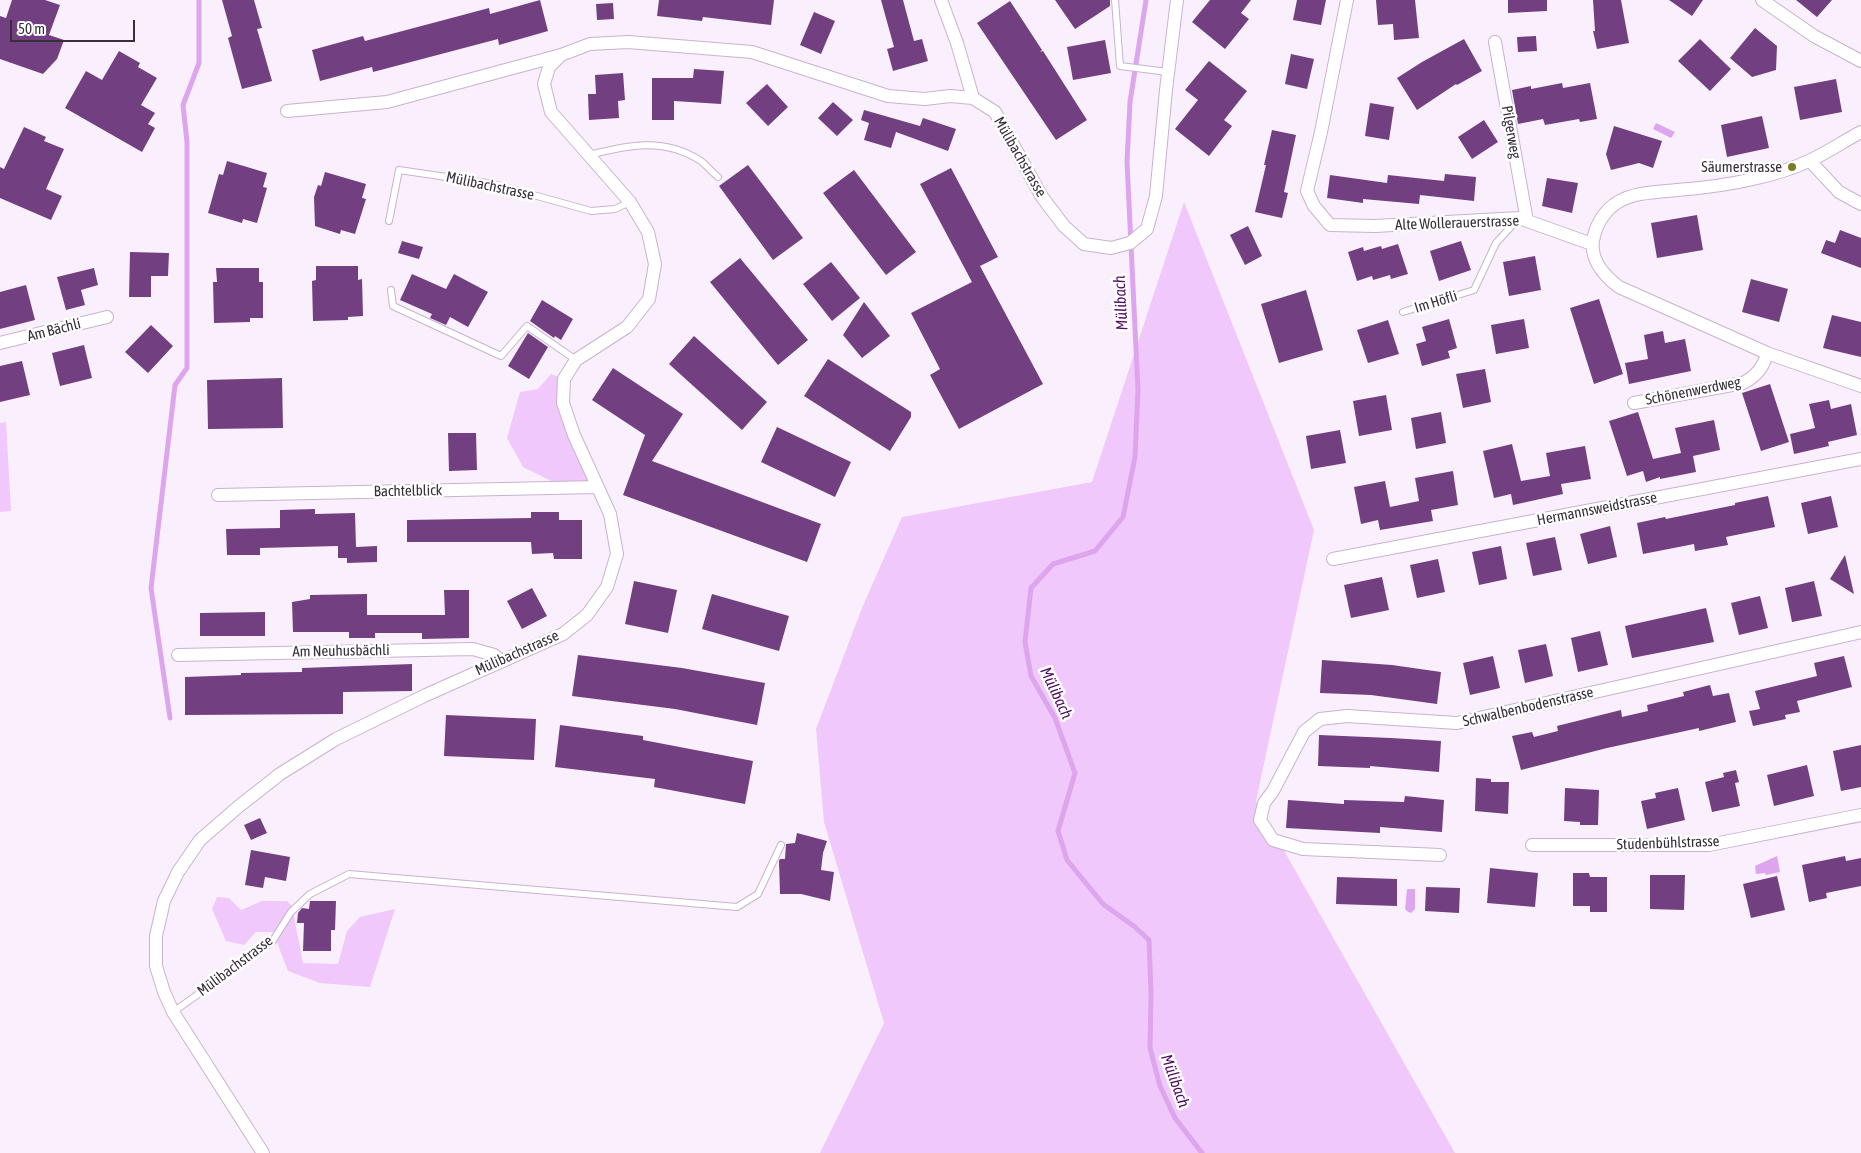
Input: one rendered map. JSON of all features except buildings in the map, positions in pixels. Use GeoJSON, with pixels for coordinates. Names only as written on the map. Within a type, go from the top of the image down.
{"type":"FeatureCollection","features":[{"type":"Feature","properties":{"kind":"street"},"geometry":{"type":"LineString","coordinates":[[941,0],[974,98]]}},
{"type":"Feature","properties":{"kind":"street","name":"Mülibachstrasse"},"geometry":{"type":"LineString","coordinates":[[287,111],[387,102],[562,55],[590,44],[628,42],[752,52],[888,96],[925,99],[950,96],[974,98],[995,112],[1042,197],[1064,226],[1084,244],[1111,248],[1130,243],[1146,230],[1156,196],[1177,0]]}},
{"type":"Feature","properties":{"kind":"street","name":"Alte Wollerauerstrasse"},"geometry":{"type":"LineString","coordinates":[[1347,0],[1321,132],[1307,191],[1314,206],[1330,225],[1375,226],[1523,220],[1592,244]]}},
{"type":"Feature","properties":{"kind":"street"},"geometry":{"type":"LineString","coordinates":[[1762,0],[1814,36],[1861,61]]}},
{"type":"Feature","properties":{"kind":"street","name":"Pilgerweg"},"geometry":{"type":"LineString","coordinates":[[1495,42],[1523,220]]}},
{"type":"Feature","properties":{"kind":"street","name":"Mülibachstrasse"},"geometry":{"type":"LineString","coordinates":[[263,1153],[173,1012],[164,992],[156,966],[156,936],[164,901],[178,872],[200,840],[238,807],[280,774],[336,739],[501,661],[563,634],[587,616],[607,588],[617,554],[610,514],[574,434],[563,403],[564,379],[576,360],[626,327],[649,299],[655,264],[648,232],[630,202],[551,112],[544,84],[549,67],[562,55]]}},
{"type":"Feature","properties":{"kind":"street"},"geometry":{"type":"LineString","coordinates":[[1861,132],[1810,161],[1754,179],[1716,186],[1627,197],[1616,203],[1606,212],[1599,223],[1592,244],[1595,258],[1601,271],[1618,288],[1767,353],[1861,386]]}},
{"type":"Feature","properties":{"kind":"street"},"geometry":{"type":"LineString","coordinates":[[1810,161],[1839,192],[1861,204]]}},
{"type":"Feature","properties":{"kind":"street","name":"Am Bächli"},"geometry":{"type":"LineString","coordinates":[[0,343],[107,317]]}},
{"type":"Feature","properties":{"kind":"street","name":"Schönenwerdweg"},"geometry":{"type":"LineString","coordinates":[[1634,403],[1743,383],[1750,380],[1762,366],[1767,353]]}},
{"type":"Feature","properties":{"kind":"street","name":"Hermannsweidstrasse"},"geometry":{"type":"LineString","coordinates":[[1332,559],[1861,459]]}},
{"type":"Feature","properties":{"kind":"street","name":"Bachtelblick"},"geometry":{"type":"LineString","coordinates":[[218,496],[598,487]]}},
{"type":"Feature","properties":{"kind":"street","name":"Schwalbenbodenstrasse"},"geometry":{"type":"LineString","coordinates":[[1440,855],[1303,849],[1273,840],[1260,820],[1264,803],[1273,791],[1304,732],[1320,719],[1347,716],[1457,723],[1861,632]]}},
{"type":"Feature","properties":{"kind":"street","name":"Am Neuhusbächli"},"geometry":{"type":"LineString","coordinates":[[178,655],[473,649],[494,655],[501,661]]}},
{"type":"Feature","properties":{"kind":"street","name":"Studenbühlstrasse"},"geometry":{"type":"LineString","coordinates":[[1532,845],[1709,845],[1861,815]]}},
{"type":"Feature","properties":{"kind":"lane"},"geometry":{"type":"LineString","coordinates":[[1115,0],[1120,66],[1168,72]]}},
{"type":"Feature","properties":{"kind":"lane"},"geometry":{"type":"LineString","coordinates":[[589,155],[624,146],[654,144],[679,151],[701,162],[718,178]]}},
{"type":"Feature","properties":{"kind":"lane","name":"Mülibachstrasse"},"geometry":{"type":"LineString","coordinates":[[389,221],[399,170],[494,184],[591,212],[616,208],[630,202]]}},
{"type":"Feature","properties":{"kind":"lane","name":"Im Höfli"},"geometry":{"type":"LineString","coordinates":[[1403,312],[1474,290],[1496,243],[1523,220]]}},
{"type":"Feature","properties":{"kind":"lane"},"geometry":{"type":"LineString","coordinates":[[391,290],[393,306],[501,356],[527,326],[576,360]]}},
{"type":"Feature","properties":{"kind":"lane","name":"Mülibachstrasse"},"geometry":{"type":"LineString","coordinates":[[173,1012],[272,942],[291,912],[310,894],[349,874],[737,907],[758,894],[781,845]]}},
{"type":"Feature","properties":{"kind":"shaded area"},"geometry":{"type":"Polygon","coordinates":[[[1656,123],[1675,132],[1671,138],[1653,129],[1656,123]]]}},
{"type":"Feature","properties":{"kind":"shaded area"},"geometry":{"type":"Polygon","coordinates":[[[1184,202],[1314,530],[1256,801],[1455,1153],[820,1153],[884,1023],[824,822],[816,729],[862,608],[902,517],[1092,482],[1184,202]]]}},
{"type":"Feature","properties":{"kind":"shaded area"},"geometry":{"type":"Polygon","coordinates":[[[551,374],[564,379],[563,403],[596,482],[567,489],[523,467],[507,438],[520,392],[538,389],[551,374]]]}},
{"type":"Feature","properties":{"kind":"shaded area"},"geometry":{"type":"Polygon","coordinates":[[[6,422],[11,511],[0,512],[0,423],[6,422]]]}},
{"type":"Feature","properties":{"kind":"shaded area"},"geometry":{"type":"Polygon","coordinates":[[[1777,856],[1780,872],[1766,875],[1765,873],[1756,874],[1755,866],[1777,856]]]}},
{"type":"Feature","properties":{"kind":"shaded area"},"geometry":{"type":"Polygon","coordinates":[[[1407,889],[1415,889],[1415,909],[1411,913],[1405,909],[1407,889]]]}},
{"type":"Feature","properties":{"kind":"shaded area"},"geometry":{"type":"Polygon","coordinates":[[[217,897],[229,898],[241,910],[262,901],[287,901],[292,906],[303,963],[338,964],[347,931],[360,917],[395,909],[370,987],[320,983],[288,971],[273,932],[256,932],[244,945],[226,941],[212,909],[217,897]]]}},
{"type":"Feature","properties":{"kind":"waterway"},"geometry":{"type":"LineString","coordinates":[[170,718],[151,588],[175,385],[187,368],[187,142],[183,105],[199,63],[199,0]]}},
{"type":"Feature","properties":{"kind":"waterway","name":"Mülibach"},"geometry":{"type":"LineString","coordinates":[[1146,0],[1130,102],[1127,162],[1138,390],[1135,457],[1123,517],[1095,551],[1053,564],[1031,588],[1025,642],[1031,676],[1055,718],[1075,773],[1058,831],[1067,860],[1103,904],[1135,927],[1149,940],[1151,993],[1150,1048],[1160,1086],[1175,1118],[1202,1153]]}},
{"type":"Feature","properties":{"kind":"place","name":"Säumerstrasse"},"geometry":{"type":"Point","coordinates":[1792,167]}}]}
